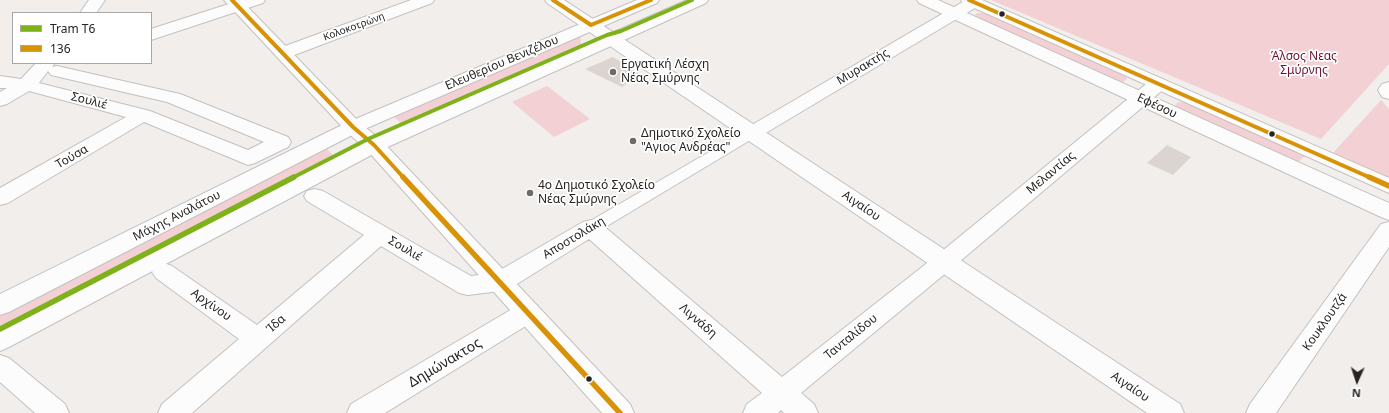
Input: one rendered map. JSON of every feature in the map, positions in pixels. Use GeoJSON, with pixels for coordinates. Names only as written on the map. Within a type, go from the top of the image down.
{"type":"FeatureCollection","features":[{"type":"Feature","properties":{"kind":"street"},"geometry":{"type":"LineString","coordinates":[[89,12],[97,0]]}},
{"type":"Feature","properties":{"kind":"street"},"geometry":{"type":"LineString","coordinates":[[152,35],[235,3],[257,0]]}},
{"type":"Feature","properties":{"kind":"street","name":"Κολοκοτρώνη"},"geometry":{"type":"LineString","coordinates":[[283,53],[426,0]]}},
{"type":"Feature","properties":{"kind":"street","name":"Αιγαίου"},"geometry":{"type":"LineString","coordinates":[[553,0],[1170,413]]}},
{"type":"Feature","properties":{"kind":"street","name":"Ελευθερίου Βενιζέλου"},"geometry":{"type":"LineString","coordinates":[[353,127],[651,0]]}},
{"type":"Feature","properties":{"kind":"street","name":"Ελευθερίου Βενιζέλου"},"geometry":{"type":"LineString","coordinates":[[374,145],[700,0]]}},
{"type":"Feature","properties":{"kind":"street","name":"Εφέσου"},"geometry":{"type":"LineString","coordinates":[[925,0],[1389,212]]}},
{"type":"Feature","properties":{"kind":"street","name":"Εφέσου"},"geometry":{"type":"LineString","coordinates":[[971,1],[1389,186]]}},
{"type":"Feature","properties":{"kind":"street","name":"Μυρακτής"},"geometry":{"type":"LineString","coordinates":[[752,133],[954,13],[971,1]]}},
{"type":"Feature","properties":{"kind":"street"},"geometry":{"type":"LineString","coordinates":[[235,3],[353,127],[374,145],[620,413]]}},
{"type":"Feature","properties":{"kind":"street"},"geometry":{"type":"LineString","coordinates":[[0,100],[26,85],[51,67],[68,64]]}},
{"type":"Feature","properties":{"kind":"street","name":"Σουλιέ"},"geometry":{"type":"LineString","coordinates":[[0,82],[26,85],[143,115],[248,158],[280,142],[173,98],[51,67]]}},
{"type":"Feature","properties":{"kind":"street","name":"Μελαντίας"},"geometry":{"type":"LineString","coordinates":[[944,262],[1158,84]]}},
{"type":"Feature","properties":{"kind":"street"},"geometry":{"type":"LineString","coordinates":[[177,128],[205,111]]}},
{"type":"Feature","properties":{"kind":"street","name":"Τούσα"},"geometry":{"type":"LineString","coordinates":[[0,198],[143,115]]}},
{"type":"Feature","properties":{"kind":"street","name":"Μάχης Αναλάτου"},"geometry":{"type":"LineString","coordinates":[[0,305],[353,127]]}},
{"type":"Feature","properties":{"kind":"street","name":"Αποστολάκη"},"geometry":{"type":"LineString","coordinates":[[500,282],[752,133]]}},
{"type":"Feature","properties":{"kind":"street"},"geometry":{"type":"LineString","coordinates":[[0,340],[374,145]]}},
{"type":"Feature","properties":{"kind":"street","name":"Σουλιέ"},"geometry":{"type":"LineString","coordinates":[[315,196],[468,286],[500,282]]}},
{"type":"Feature","properties":{"kind":"street","name":"Λιγνάδη"},"geometry":{"type":"LineString","coordinates":[[591,228],[804,413]]}},
{"type":"Feature","properties":{"kind":"street","name":"Κουκλουτζά"},"geometry":{"type":"LineString","coordinates":[[1260,413],[1389,230]]}},
{"type":"Feature","properties":{"kind":"street","name":"Ίδα"},"geometry":{"type":"LineString","coordinates":[[172,413],[380,234]]}},
{"type":"Feature","properties":{"kind":"street","name":"Τανταλίδου"},"geometry":{"type":"LineString","coordinates":[[757,413],[944,262]]}},
{"type":"Feature","properties":{"kind":"street","name":"Αρχίνου"},"geometry":{"type":"LineString","coordinates":[[164,272],[258,339]]}},
{"type":"Feature","properties":{"kind":"street","name":"Δημώνακτος"},"geometry":{"type":"LineString","coordinates":[[361,413],[528,312]]}},
{"type":"Feature","properties":{"kind":"street"},"geometry":{"type":"LineString","coordinates":[[0,366],[55,413]]}},
{"type":"Feature","properties":{"kind":"green space","name":"Άλσος Νεας Σμύρνης"},"geometry":{"type":"Polygon","coordinates":[[[991,0],[1389,0],[1389,64],[1321,139],[991,0]]]}},
{"type":"Feature","properties":{"kind":"green space"},"geometry":{"type":"Polygon","coordinates":[[[977,13],[983,13],[1125,76],[1127,79],[1123,82],[1118,82],[977,18],[975,15],[977,13]]]}},
{"type":"Feature","properties":{"kind":"green space"},"geometry":{"type":"Polygon","coordinates":[[[580,35],[582,49],[405,127],[392,115],[580,35]]]}},
{"type":"Feature","properties":{"kind":"green space"},"geometry":{"type":"Polygon","coordinates":[[[547,86],[590,119],[554,137],[512,102],[547,86]]]}},
{"type":"Feature","properties":{"kind":"green space"},"geometry":{"type":"Polygon","coordinates":[[[1381,100],[1389,109],[1389,179],[1332,154],[1381,100]]]}},
{"type":"Feature","properties":{"kind":"green space"},"geometry":{"type":"Polygon","coordinates":[[[1178,102],[1187,103],[1306,155],[1297,163],[1174,107],[1178,102]]]}},
{"type":"Feature","properties":{"kind":"green space"},"geometry":{"type":"Polygon","coordinates":[[[324,146],[337,159],[0,335],[0,313],[324,146]]]}},
{"type":"Feature","properties":{"kind":"building","name":"Εργατική Λέσχη Νέας Σμύρνης"},"geometry":{"type":"Polygon","coordinates":[[[613,57],[640,74],[622,87],[585,69],[613,57]]]}},
{"type":"Feature","properties":{"kind":"building"},"geometry":{"type":"Polygon","coordinates":[[[1167,145],[1191,157],[1173,175],[1147,163],[1167,145]]]}},
{"type":"Feature","properties":{"kind":"tram line","name":"Τ6"},"geometry":{"type":"LineString","coordinates":[[0,329],[368,139],[607,35],[621,31],[692,0]]}},
{"type":"Feature","properties":{"kind":"transit line","name":"136"},"geometry":{"type":"LineString","coordinates":[[232,0],[353,127],[374,145],[620,413]]}},
{"type":"Feature","properties":{"kind":"transit line","name":"136"},"geometry":{"type":"LineString","coordinates":[[553,0],[591,25],[651,0]]}},
{"type":"Feature","properties":{"kind":"transit line","name":"136"},"geometry":{"type":"LineString","coordinates":[[969,0],[1389,186]]}},
{"type":"Feature","properties":{"kind":"place","name":"Εργατική Λέσχη Νέας Σμύρνης"},"geometry":{"type":"Point","coordinates":[613,72]}},
{"type":"Feature","properties":{"kind":"place","name":"Δημοτικό Σχολείο \"Αγιος Ανδρέας\""},"geometry":{"type":"Point","coordinates":[633,141]}},
{"type":"Feature","properties":{"kind":"place","name":"4o Δημοτικό Σχολείο Νέας Σμύρνης"},"geometry":{"type":"Point","coordinates":[530,193]}}]}
